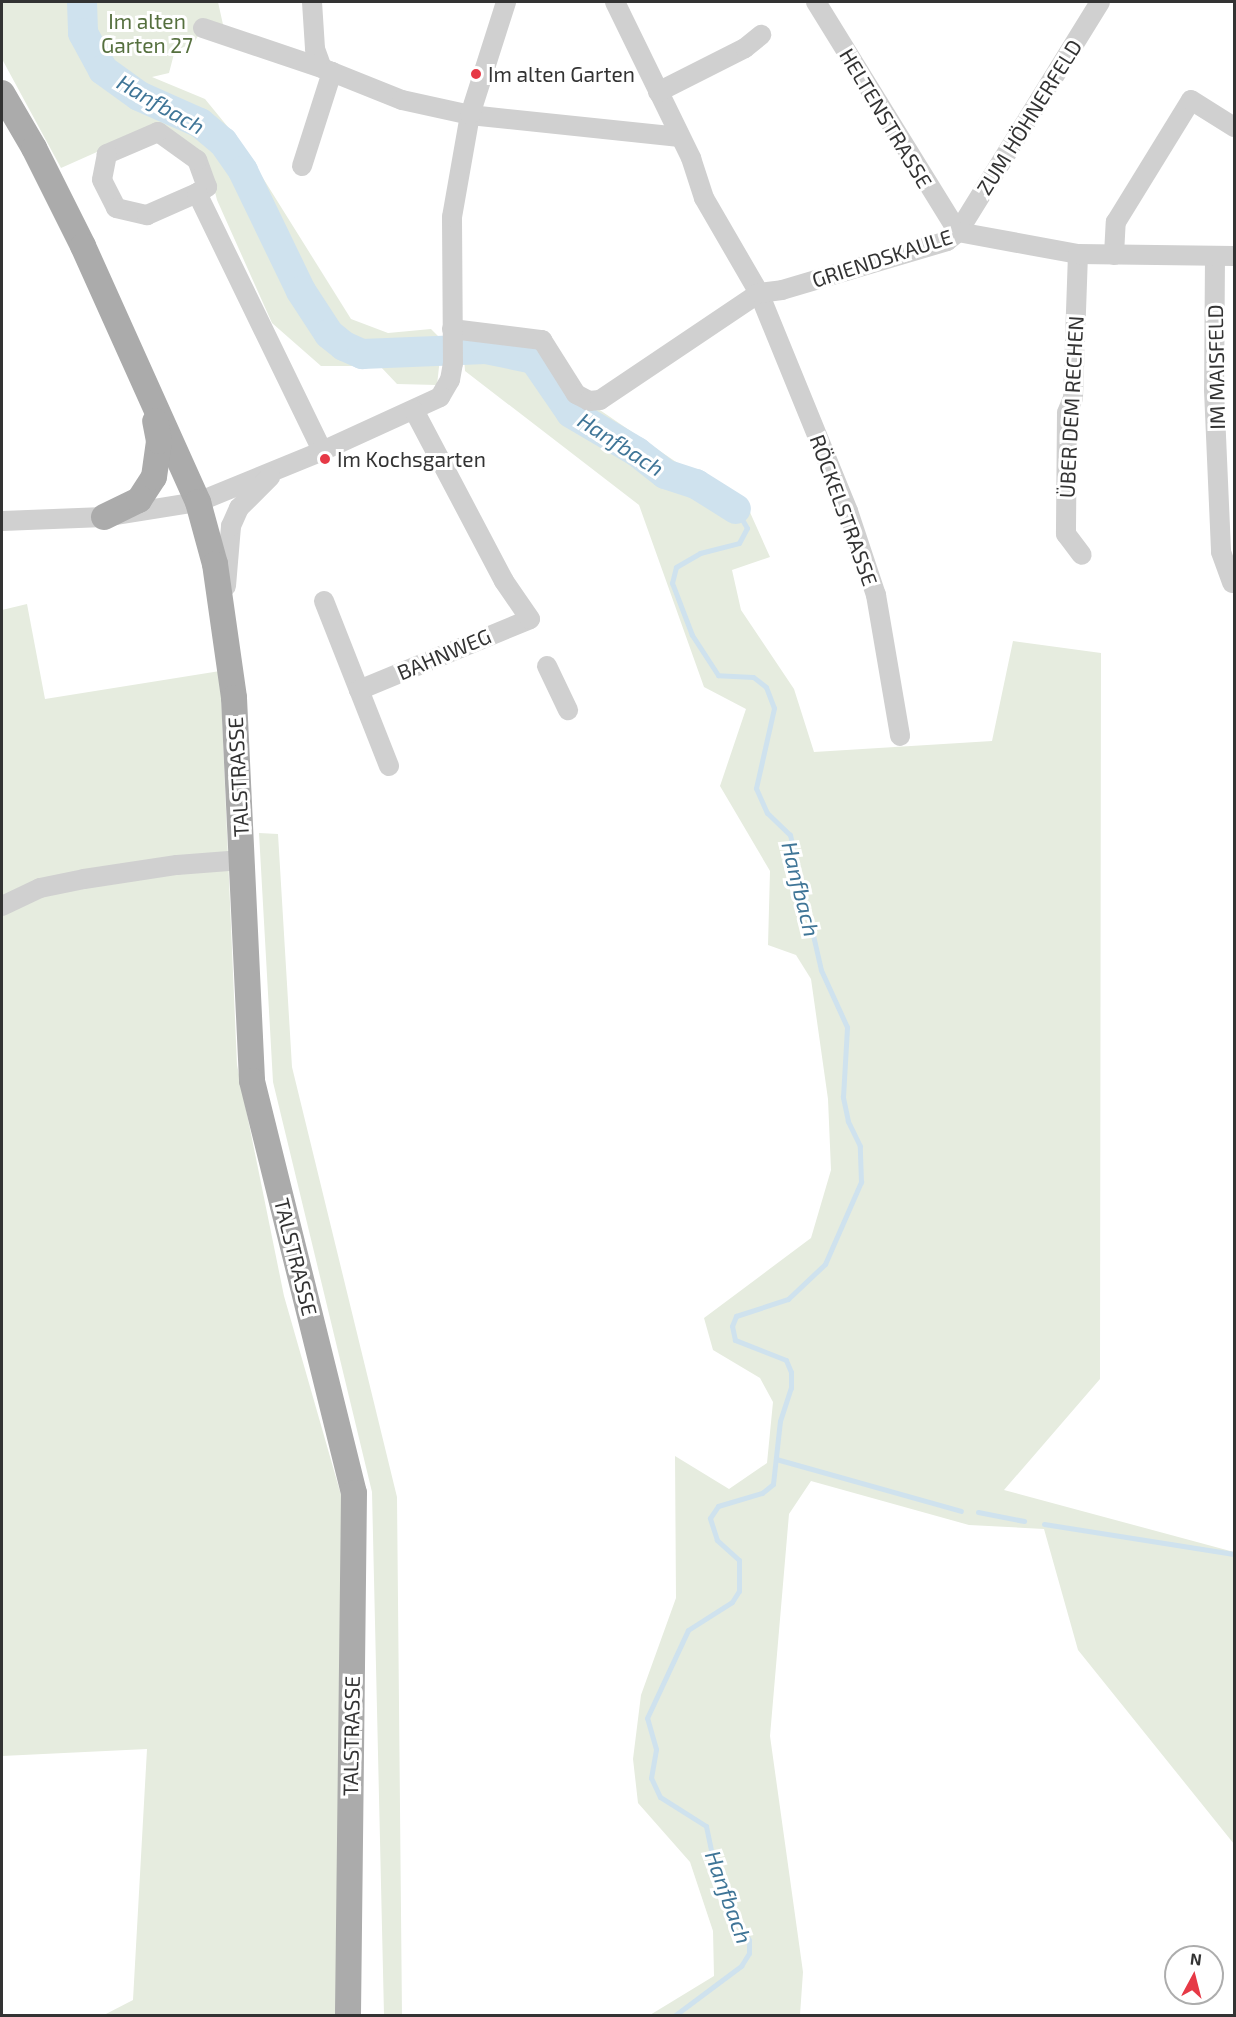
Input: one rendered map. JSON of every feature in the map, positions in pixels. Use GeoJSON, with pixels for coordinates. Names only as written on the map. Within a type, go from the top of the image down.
{"type":"FeatureCollection","features":[{"type":"Feature","properties":{"kind":"main road"},"geometry":{"type":"LineString","coordinates":[[2,93],[49,177],[150,397],[159,441],[154,477],[139,500],[104,517]]}},
{"type":"Feature","properties":{"kind":"main road","name":"TALSTRASSE"},"geometry":{"type":"LineString","coordinates":[[150,397],[198,502],[215,564],[234,698],[252,1081],[354,1492],[348,2016]]}},
{"type":"Feature","properties":{"kind":"street"},"geometry":{"type":"LineString","coordinates":[[302,166],[327,70],[315,49],[312,2]]}},
{"type":"Feature","properties":{"kind":"street"},"geometry":{"type":"LineString","coordinates":[[2,521],[104,517],[198,502],[276,471],[440,397],[450,380],[453,363],[452,217],[470,116],[506,2]]}},
{"type":"Feature","properties":{"kind":"street","name":"RÖCKELSTRASSE"},"geometry":{"type":"LineString","coordinates":[[615,2],[680,137],[704,198],[759,292],[848,511],[876,595],[900,736]]}},
{"type":"Feature","properties":{"kind":"street","name":"HELTENSTRASSE"},"geometry":{"type":"LineString","coordinates":[[816,2],[958,232]]}},
{"type":"Feature","properties":{"kind":"street","name":"ZUM HÖHNERFELD"},"geometry":{"type":"LineString","coordinates":[[958,232],[1100,2]]}},
{"type":"Feature","properties":{"kind":"street"},"geometry":{"type":"LineString","coordinates":[[203,28],[327,70],[402,100],[470,116],[680,137]]}},
{"type":"Feature","properties":{"kind":"street"},"geometry":{"type":"LineString","coordinates":[[658,92],[745,48],[761,35]]}},
{"type":"Feature","properties":{"kind":"street"},"geometry":{"type":"LineString","coordinates":[[1114,255],[1116,222],[1191,100],[1234,127]]}},
{"type":"Feature","properties":{"kind":"street"},"geometry":{"type":"LineString","coordinates":[[158,132],[197,160],[207,187],[198,193],[147,215],[116,208],[102,180],[107,154],[158,132]]}},
{"type":"Feature","properties":{"kind":"street"},"geometry":{"type":"LineString","coordinates":[[198,193],[322,451]]}},
{"type":"Feature","properties":{"kind":"street","name":"GRIENDSKAULE"},"geometry":{"type":"LineString","coordinates":[[759,292],[782,290],[948,241],[958,232],[1078,254],[1225,256]]}},
{"type":"Feature","properties":{"kind":"street","name":"ÜBER DEM RECHEN"},"geometry":{"type":"LineString","coordinates":[[1078,254],[1073,398],[1067,413],[1066,534],[1082,555]]}},
{"type":"Feature","properties":{"kind":"street","name":"IM MAISFELD"},"geometry":{"type":"LineString","coordinates":[[1225,256],[1214,390],[1221,552],[1232,583]]}},
{"type":"Feature","properties":{"kind":"street"},"geometry":{"type":"LineString","coordinates":[[452,335],[542,340],[576,394],[600,400],[759,292]]}},
{"type":"Feature","properties":{"kind":"street","name":"BAHNWEG"},"geometry":{"type":"LineString","coordinates":[[359,690],[530,619],[504,581],[414,410]]}},
{"type":"Feature","properties":{"kind":"street"},"geometry":{"type":"LineString","coordinates":[[225,629],[231,526],[239,508],[276,471]]}},
{"type":"Feature","properties":{"kind":"street"},"geometry":{"type":"LineString","coordinates":[[324,601],[389,766]]}},
{"type":"Feature","properties":{"kind":"street"},"geometry":{"type":"LineString","coordinates":[[547,666],[568,710]]}},
{"type":"Feature","properties":{"kind":"street"},"geometry":{"type":"LineString","coordinates":[[2,906],[40,888],[84,879],[177,865],[242,860]]}},
{"type":"Feature","properties":{"kind":"green space","name":"Im alten Garten 27"},"geometry":{"type":"Polygon","coordinates":[[[2,2],[218,2],[224,29],[203,28],[193,44],[175,50],[169,73],[152,77],[205,99],[241,143],[351,319],[388,333],[431,329],[442,340],[437,385],[397,384],[380,366],[321,366],[272,323],[217,200],[207,160],[162,123],[61,168],[2,59],[2,2]]]}},
{"type":"Feature","properties":{"kind":"green space"},"geometry":{"type":"Polygon","coordinates":[[[463,345],[524,346],[569,389],[679,464],[744,499],[770,557],[732,570],[741,610],[794,689],[814,752],[992,741],[1013,641],[1101,653],[1100,1379],[1004,1490],[1234,1552],[1234,1844],[1078,1650],[1044,1529],[969,1525],[811,1481],[789,1514],[770,1736],[803,1972],[800,2015],[650,2015],[714,1976],[713,1931],[690,1862],[638,1803],[633,1759],[641,1695],[676,1598],[675,1456],[729,1489],[767,1463],[773,1402],[760,1378],[713,1350],[704,1318],[811,1238],[831,1170],[828,1099],[811,979],[796,955],[768,945],[770,871],[720,786],[746,709],[704,687],[639,505],[465,371],[463,345]]]}},
{"type":"Feature","properties":{"kind":"green space"},"geometry":{"type":"Polygon","coordinates":[[[27,604],[45,699],[220,671],[237,1065],[284,1296],[341,1495],[339,2015],[104,2015],[133,2000],[147,1749],[2,1756],[2,610],[27,604]]]}},
{"type":"Feature","properties":{"kind":"green space"},"geometry":{"type":"Polygon","coordinates":[[[259,833],[278,834],[292,1067],[397,1497],[402,2015],[384,2015],[372,1492],[273,1082],[259,833]]]}},
{"type":"Feature","properties":{"kind":"waterway","name":"Hanfbach"},"geometry":{"type":"LineString","coordinates":[[82,2],[83,33],[103,70],[139,96],[200,123],[223,142],[243,171],[301,291],[329,334],[344,346],[362,354],[486,349],[534,359],[571,413],[637,452],[665,474],[696,484],[736,509]]}},
{"type":"Feature","properties":{"kind":"waterway","name":"Hanfbach"},"geometry":{"type":"LineString","coordinates":[[674,2016],[741,1966],[749,1953],[749,1940],[716,1874],[706,1826],[660,1797],[651,1778],[656,1749],[647,1718],[688,1630],[732,1602],[739,1591],[739,1560],[717,1540],[710,1518],[718,1506],[762,1493],[773,1484],[780,1421],[791,1388],[791,1372],[786,1360],[735,1340],[732,1326],[736,1316],[788,1299],[825,1264],[861,1182],[860,1146],[848,1121],[843,1097],[847,1027],[821,970],[790,835],[767,813],[756,788],[774,708],[766,687],[753,677],[718,675],[692,635],[672,583],[676,567],[700,553],[739,543],[747,528],[736,509]]}},
{"type":"Feature","properties":{"kind":"waterway"},"geometry":{"type":"LineString","coordinates":[[776,1459],[961,1511]]}},
{"type":"Feature","properties":{"kind":"waterway"},"geometry":{"type":"LineString","coordinates":[[978,1512],[1024,1521]]}},
{"type":"Feature","properties":{"kind":"waterway"},"geometry":{"type":"LineString","coordinates":[[1044,1524],[1234,1554]]}},
{"type":"Feature","properties":{"kind":"place","name":"Im alten Garten"},"geometry":{"type":"Point","coordinates":[476,74]}},
{"type":"Feature","properties":{"kind":"place","name":"Im Kochsgarten"},"geometry":{"type":"Point","coordinates":[325,459]}}]}
